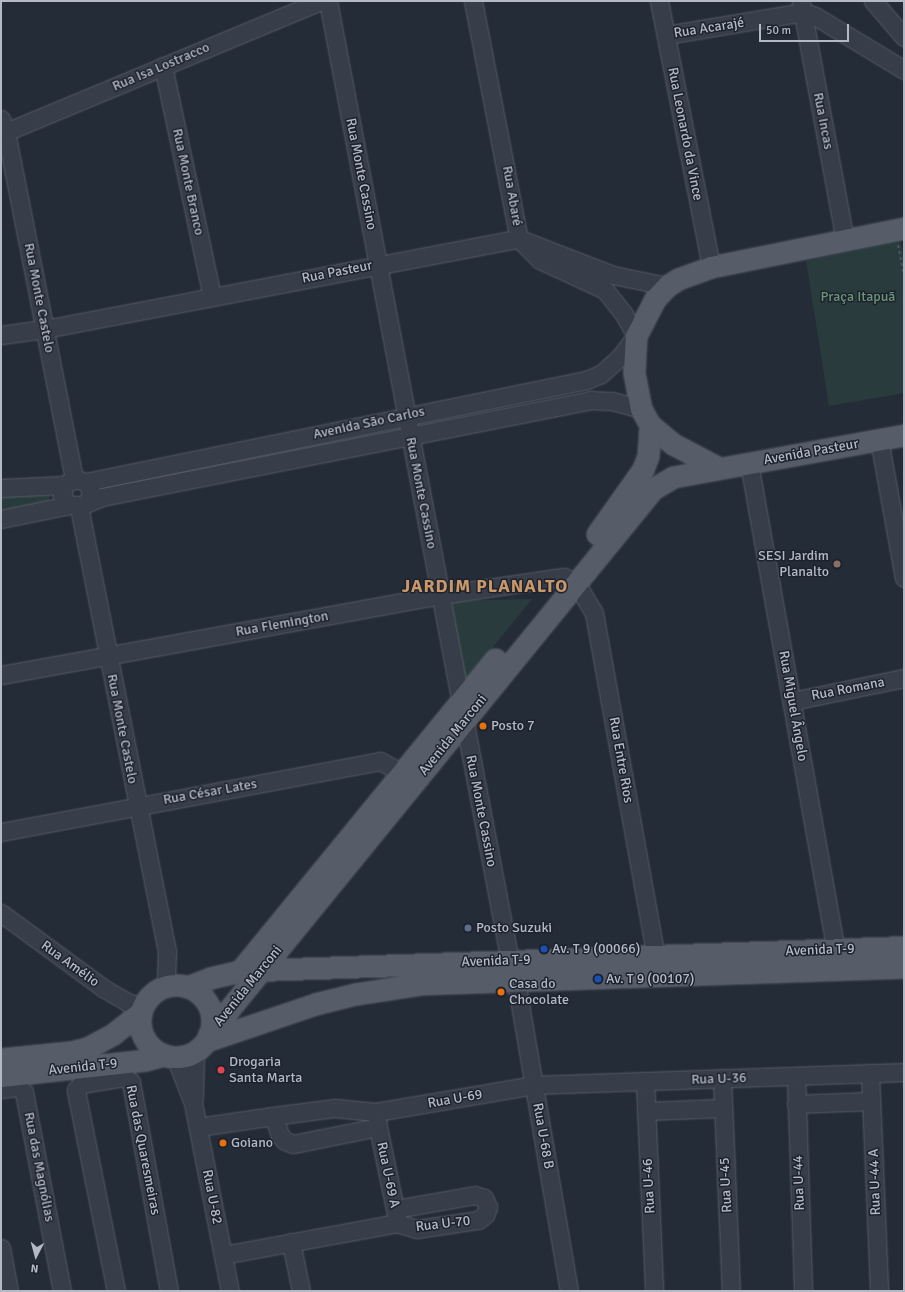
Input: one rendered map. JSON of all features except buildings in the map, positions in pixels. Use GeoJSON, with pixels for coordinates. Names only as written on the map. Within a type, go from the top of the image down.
{"type":"FeatureCollection","features":[{"type":"Feature","properties":{"kind":"main road"},"geometry":{"type":"LineString","coordinates":[[636,336],[648,309],[667,286],[711,267],[904,228]]}},
{"type":"Feature","properties":{"kind":"main road","name":"Avenida Marconi"},"geometry":{"type":"LineString","coordinates":[[240,971],[409,776],[570,580],[636,496],[648,456],[646,417],[634,372],[636,336]]}},
{"type":"Feature","properties":{"kind":"main road"},"geometry":{"type":"LineString","coordinates":[[646,417],[673,444],[717,467]]}},
{"type":"Feature","properties":{"kind":"main road","name":"Avenida Pasteur"},"geometry":{"type":"LineString","coordinates":[[717,467],[749,463],[904,435]]}},
{"type":"Feature","properties":{"kind":"main road","name":"Avenida Marconi"},"geometry":{"type":"LineString","coordinates":[[636,496],[673,477],[717,467]]}},
{"type":"Feature","properties":{"kind":"main road","name":"Avenida Marconi"},"geometry":{"type":"LineString","coordinates":[[203,1042],[261,970],[409,776]]}},
{"type":"Feature","properties":{"kind":"main road","name":"Avenida T-9"},"geometry":{"type":"LineString","coordinates":[[179,986],[240,971],[904,947]]}},
{"type":"Feature","properties":{"kind":"main road","name":"Avenida T-9"},"geometry":{"type":"LineString","coordinates":[[203,1042],[286,1013],[355,994],[420,984],[904,967]]}},
{"type":"Feature","properties":{"kind":"main road"},"geometry":{"type":"LineString","coordinates":[[179,986],[203,997],[209,1006],[212,1015],[203,1042],[169,1056],[156,1051],[144,1038],[141,1030],[142,1010],[152,994],[179,986]]}},
{"type":"Feature","properties":{"kind":"main road","name":"Avenida T-9"},"geometry":{"type":"LineString","coordinates":[[1,1059],[71,1052],[87,1048],[113,1034],[142,1010]]}},
{"type":"Feature","properties":{"kind":"main road","name":"Avenida T-9"},"geometry":{"type":"LineString","coordinates":[[1,1076],[169,1056]]}},
{"type":"Feature","properties":{"kind":"street","name":"Rua Isa Lostracco"},"geometry":{"type":"LineString","coordinates":[[3,128],[163,66],[320,1]]}},
{"type":"Feature","properties":{"kind":"street","name":"Rua Monte Cassino"},"geometry":{"type":"LineString","coordinates":[[328,1],[510,961]]}},
{"type":"Feature","properties":{"kind":"street","name":"Rua Abaré"},"geometry":{"type":"LineString","coordinates":[[473,1],[519,239],[609,283],[667,286]]}},
{"type":"Feature","properties":{"kind":"street","name":"Rua Leonardo da Vince"},"geometry":{"type":"LineString","coordinates":[[659,1],[711,267]]}},
{"type":"Feature","properties":{"kind":"street"},"geometry":{"type":"LineString","coordinates":[[873,1],[904,37]]}},
{"type":"Feature","properties":{"kind":"street","name":"Rua Acarajé"},"geometry":{"type":"LineString","coordinates":[[666,35],[802,7]]}},
{"type":"Feature","properties":{"kind":"street"},"geometry":{"type":"LineString","coordinates":[[802,7],[904,70]]}},
{"type":"Feature","properties":{"kind":"street","name":"Rua Incas"},"geometry":{"type":"LineString","coordinates":[[802,7],[845,241]]}},
{"type":"Feature","properties":{"kind":"street","name":"Rua Monte Branco"},"geometry":{"type":"LineString","coordinates":[[163,66],[212,297]]}},
{"type":"Feature","properties":{"kind":"street","name":"Rua Monte Castelo"},"geometry":{"type":"LineString","coordinates":[[3,128],[75,482]]}},
{"type":"Feature","properties":{"kind":"street","name":"Rua Pasteur"},"geometry":{"type":"LineString","coordinates":[[1,335],[45,329],[378,264],[519,239]]}},
{"type":"Feature","properties":{"kind":"street"},"geometry":{"type":"LineString","coordinates":[[609,283],[636,336]]}},
{"type":"Feature","properties":{"kind":"street","name":"Avenida São Carlos"},"geometry":{"type":"LineString","coordinates":[[1,488],[75,482],[586,380],[611,366],[636,336]]}},
{"type":"Feature","properties":{"kind":"street"},"geometry":{"type":"LineString","coordinates":[[586,380],[590,400]]}},
{"type":"Feature","properties":{"kind":"street","name":"Avenida São Carlos"},"geometry":{"type":"LineString","coordinates":[[1,519],[78,505],[102,497],[590,400],[612,400],[646,417]]}},
{"type":"Feature","properties":{"kind":"street"},"geometry":{"type":"LineString","coordinates":[[880,439],[904,578]]}},
{"type":"Feature","properties":{"kind":"street","name":"Rua Miguel Ângelo"},"geometry":{"type":"LineString","coordinates":[[749,463],[836,950]]}},
{"type":"Feature","properties":{"kind":"street"},"geometry":{"type":"LineString","coordinates":[[75,482],[90,488],[91,496],[78,505],[62,496],[75,482]]}},
{"type":"Feature","properties":{"kind":"street","name":"Rua Monte Castelo"},"geometry":{"type":"LineString","coordinates":[[78,505],[136,805],[167,952],[179,986]]}},
{"type":"Feature","properties":{"kind":"street","name":"Rua Flemington"},"geometry":{"type":"LineString","coordinates":[[1,675],[440,595],[570,580]]}},
{"type":"Feature","properties":{"kind":"street","name":"Rua Entre Rios"},"geometry":{"type":"LineString","coordinates":[[570,580],[594,613],[656,956]]}},
{"type":"Feature","properties":{"kind":"street","name":"Rua Romana"},"geometry":{"type":"LineString","coordinates":[[792,701],[904,678]]}},
{"type":"Feature","properties":{"kind":"street","name":"Rua César Lates"},"geometry":{"type":"LineString","coordinates":[[1,832],[136,805],[380,761],[409,776]]}},
{"type":"Feature","properties":{"kind":"street","name":"Rua Amélio"},"geometry":{"type":"LineString","coordinates":[[1,913],[103,988],[142,1010]]}},
{"type":"Feature","properties":{"kind":"street","name":"Rua U-68 B"},"geometry":{"type":"LineString","coordinates":[[516,981],[569,1291]]}},
{"type":"Feature","properties":{"kind":"street","name":"Rua U-82"},"geometry":{"type":"LineString","coordinates":[[193,1103],[203,1042]]}},
{"type":"Feature","properties":{"kind":"street","name":"Rua U-82"},"geometry":{"type":"LineString","coordinates":[[169,1056],[193,1103],[230,1291]]}},
{"type":"Feature","properties":{"kind":"street","name":"Rua U-36"},"geometry":{"type":"LineString","coordinates":[[534,1085],[904,1072]]}},
{"type":"Feature","properties":{"kind":"street","name":"Rua U-44 A"},"geometry":{"type":"LineString","coordinates":[[870,1073],[879,1291]]}},
{"type":"Feature","properties":{"kind":"street","name":"Rua U-44"},"geometry":{"type":"LineString","coordinates":[[796,1076],[803,1291]]}},
{"type":"Feature","properties":{"kind":"street","name":"Rua das Quaresmeiras"},"geometry":{"type":"LineString","coordinates":[[116,1291],[76,1090],[81,1084],[125,1077],[131,1082],[169,1291]]}},
{"type":"Feature","properties":{"kind":"street","name":"Rua U-45"},"geometry":{"type":"LineString","coordinates":[[722,1078],[731,1291]]}},
{"type":"Feature","properties":{"kind":"street","name":"Rua U-46"},"geometry":{"type":"LineString","coordinates":[[644,1081],[654,1291]]}},
{"type":"Feature","properties":{"kind":"street","name":"Rua U-69"},"geometry":{"type":"LineString","coordinates":[[273,1116],[280,1135],[285,1141],[293,1144],[377,1120],[534,1085]]}},
{"type":"Feature","properties":{"kind":"street","name":"Rua das Magnólias"},"geometry":{"type":"LineString","coordinates":[[1,1089],[21,1087],[24,1092],[62,1291]]}},
{"type":"Feature","properties":{"kind":"street"},"geometry":{"type":"LineString","coordinates":[[796,1104],[871,1101]]}},
{"type":"Feature","properties":{"kind":"street","name":"Rua U-69"},"geometry":{"type":"LineString","coordinates":[[198,1127],[335,1108],[377,1120]]}},
{"type":"Feature","properties":{"kind":"street","name":"Rua U-36"},"geometry":{"type":"LineString","coordinates":[[646,1111],[723,1108]]}},
{"type":"Feature","properties":{"kind":"street","name":"Rua U-69 A"},"geometry":{"type":"LineString","coordinates":[[377,1120],[397,1216]]}},
{"type":"Feature","properties":{"kind":"street","name":"Rua U-70"},"geometry":{"type":"LineString","coordinates":[[223,1255],[291,1242],[397,1216]]}},
{"type":"Feature","properties":{"kind":"street"},"geometry":{"type":"LineString","coordinates":[[291,1242],[301,1291]]}},
{"type":"Feature","properties":{"kind":"street"},"geometry":{"type":"LineString","coordinates":[[1,1248],[9,1291]]}},
{"type":"Feature","properties":{"kind":"green space","name":"Praça Itapuã"},"geometry":{"type":"Polygon","coordinates":[[[900,241],[904,258],[904,393],[829,406],[806,261],[900,241]]]}},
{"type":"Feature","properties":{"kind":"green space"},"geometry":{"type":"Polygon","coordinates":[[[1,492],[45,492],[50,496],[48,503],[1,512],[1,492]]]}},
{"type":"Feature","properties":{"kind":"green space"},"geometry":{"type":"Polygon","coordinates":[[[532,599],[462,685],[449,601],[532,599]]]}},
{"type":"Feature","properties":{"kind":"place","name":"SESI Jardim Planalto"},"geometry":{"type":"Point","coordinates":[837,564]}},
{"type":"Feature","properties":{"kind":"place","name":"Posto 7"},"geometry":{"type":"Point","coordinates":[483,726]}},
{"type":"Feature","properties":{"kind":"place","name":"Posto Suzuki"},"geometry":{"type":"Point","coordinates":[468,928]}},
{"type":"Feature","properties":{"kind":"place","name":"Av. T 9 (00066)"},"geometry":{"type":"Point","coordinates":[544,949]}},
{"type":"Feature","properties":{"kind":"place","name":"Av. T 9 (00107)"},"geometry":{"type":"Point","coordinates":[598,979]}},
{"type":"Feature","properties":{"kind":"place","name":"Casa do Chocolate"},"geometry":{"type":"Point","coordinates":[501,992]}},
{"type":"Feature","properties":{"kind":"place","name":"Drogaria Santa Marta"},"geometry":{"type":"Point","coordinates":[221,1070]}},
{"type":"Feature","properties":{"kind":"place","name":"Goiano"},"geometry":{"type":"Point","coordinates":[223,1143]}},
{"type":"Feature","properties":{"kind":"district","name":"JARDIM PLANALTO"},"geometry":{"type":"Point","coordinates":[485,586]}}]}
